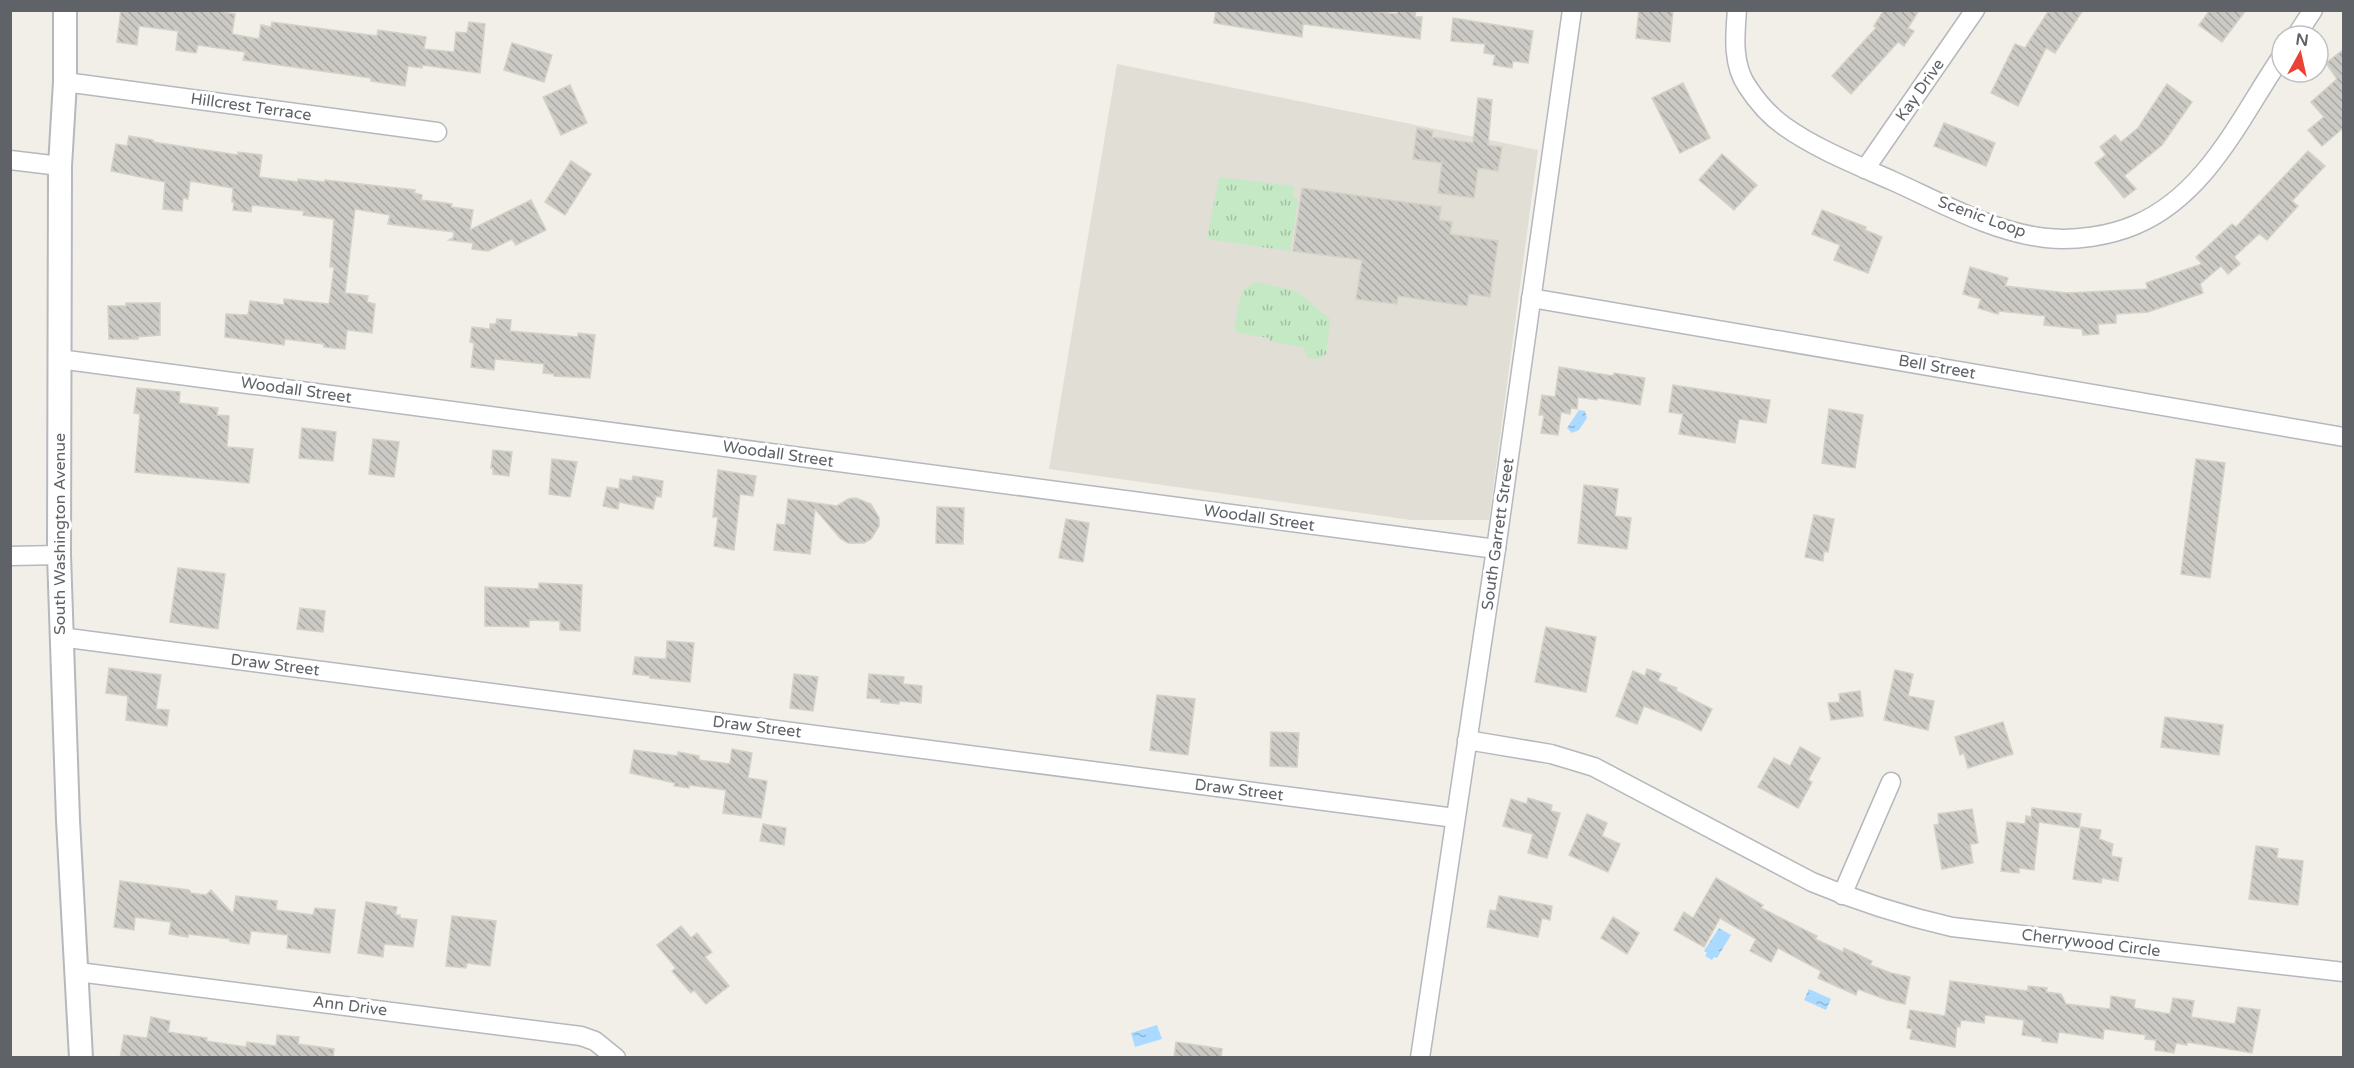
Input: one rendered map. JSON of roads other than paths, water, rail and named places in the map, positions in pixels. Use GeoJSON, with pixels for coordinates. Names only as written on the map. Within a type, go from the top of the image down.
{"type":"FeatureCollection","features":[{"type":"Feature","properties":{"kind":"street","name":"South Washington Avenue"},"geometry":{"type":"LineString","coordinates":[[66,10],[60,166],[58,555],[68,820],[81,1058]]}},
{"type":"Feature","properties":{"kind":"street","name":"South Garrett Street"},"geometry":{"type":"LineString","coordinates":[[1420,1058],[1496,549],[1572,10]]}},
{"type":"Feature","properties":{"kind":"street","name":"Scenic Loop"},"geometry":{"type":"LineString","coordinates":[[1737,10],[1737,60],[1746,85],[1782,125],[1865,169],[1974,217],[2026,234],[2064,238],[2082,237],[2135,225],[2165,209],[2190,188],[2220,151],[2270,74]]}},
{"type":"Feature","properties":{"kind":"street","name":"Kay Drive"},"geometry":{"type":"LineString","coordinates":[[1865,169],[1975,10]]}},
{"type":"Feature","properties":{"kind":"street"},"geometry":{"type":"LineString","coordinates":[[2304,24],[2313,10]]}},
{"type":"Feature","properties":{"kind":"street","name":"Hillcrest Terrace"},"geometry":{"type":"LineString","coordinates":[[65,82],[437,132]]}},
{"type":"Feature","properties":{"kind":"street"},"geometry":{"type":"LineString","coordinates":[[10,160],[60,166]]}},
{"type":"Feature","properties":{"kind":"street","name":"Bell Street"},"geometry":{"type":"LineString","coordinates":[[1531,298],[2343,437]]}},
{"type":"Feature","properties":{"kind":"street","name":"Woodall Street"},"geometry":{"type":"LineString","coordinates":[[59,359],[1496,549]]}},
{"type":"Feature","properties":{"kind":"street"},"geometry":{"type":"LineString","coordinates":[[10,556],[58,555]]}},
{"type":"Feature","properties":{"kind":"street","name":"Draw Street"},"geometry":{"type":"LineString","coordinates":[[60,637],[1455,818]]}},
{"type":"Feature","properties":{"kind":"street","name":"Cherrywood Circle"},"geometry":{"type":"LineString","coordinates":[[1467,740],[1571,758],[1594,767],[1792,872],[1842,895],[1912,918],[1952,927],[2343,972]]}},
{"type":"Feature","properties":{"kind":"street"},"geometry":{"type":"LineString","coordinates":[[1842,895],[1891,782]]}},
{"type":"Feature","properties":{"kind":"street","name":"Ann Drive"},"geometry":{"type":"LineString","coordinates":[[78,972],[581,1036],[596,1041],[616,1058]]}},
{"type":"Feature","properties":{"kind":"water"},"geometry":{"type":"Polygon","coordinates":[[[1579,410],[1585,411],[1587,418],[1579,430],[1572,433],[1567,428],[1579,410]]]}},
{"type":"Feature","properties":{"kind":"water"},"geometry":{"type":"Polygon","coordinates":[[[1719,928],[1731,935],[1717,958],[1714,957],[1712,960],[1705,956],[1707,953],[1704,951],[1719,928]]]}},
{"type":"Feature","properties":{"kind":"water"},"geometry":{"type":"Polygon","coordinates":[[[1809,989],[1831,999],[1826,1010],[1804,1000],[1809,989]]]}},
{"type":"Feature","properties":{"kind":"water"},"geometry":{"type":"Polygon","coordinates":[[[1157,1025],[1162,1039],[1135,1047],[1131,1033],[1157,1025]]]}}]}
